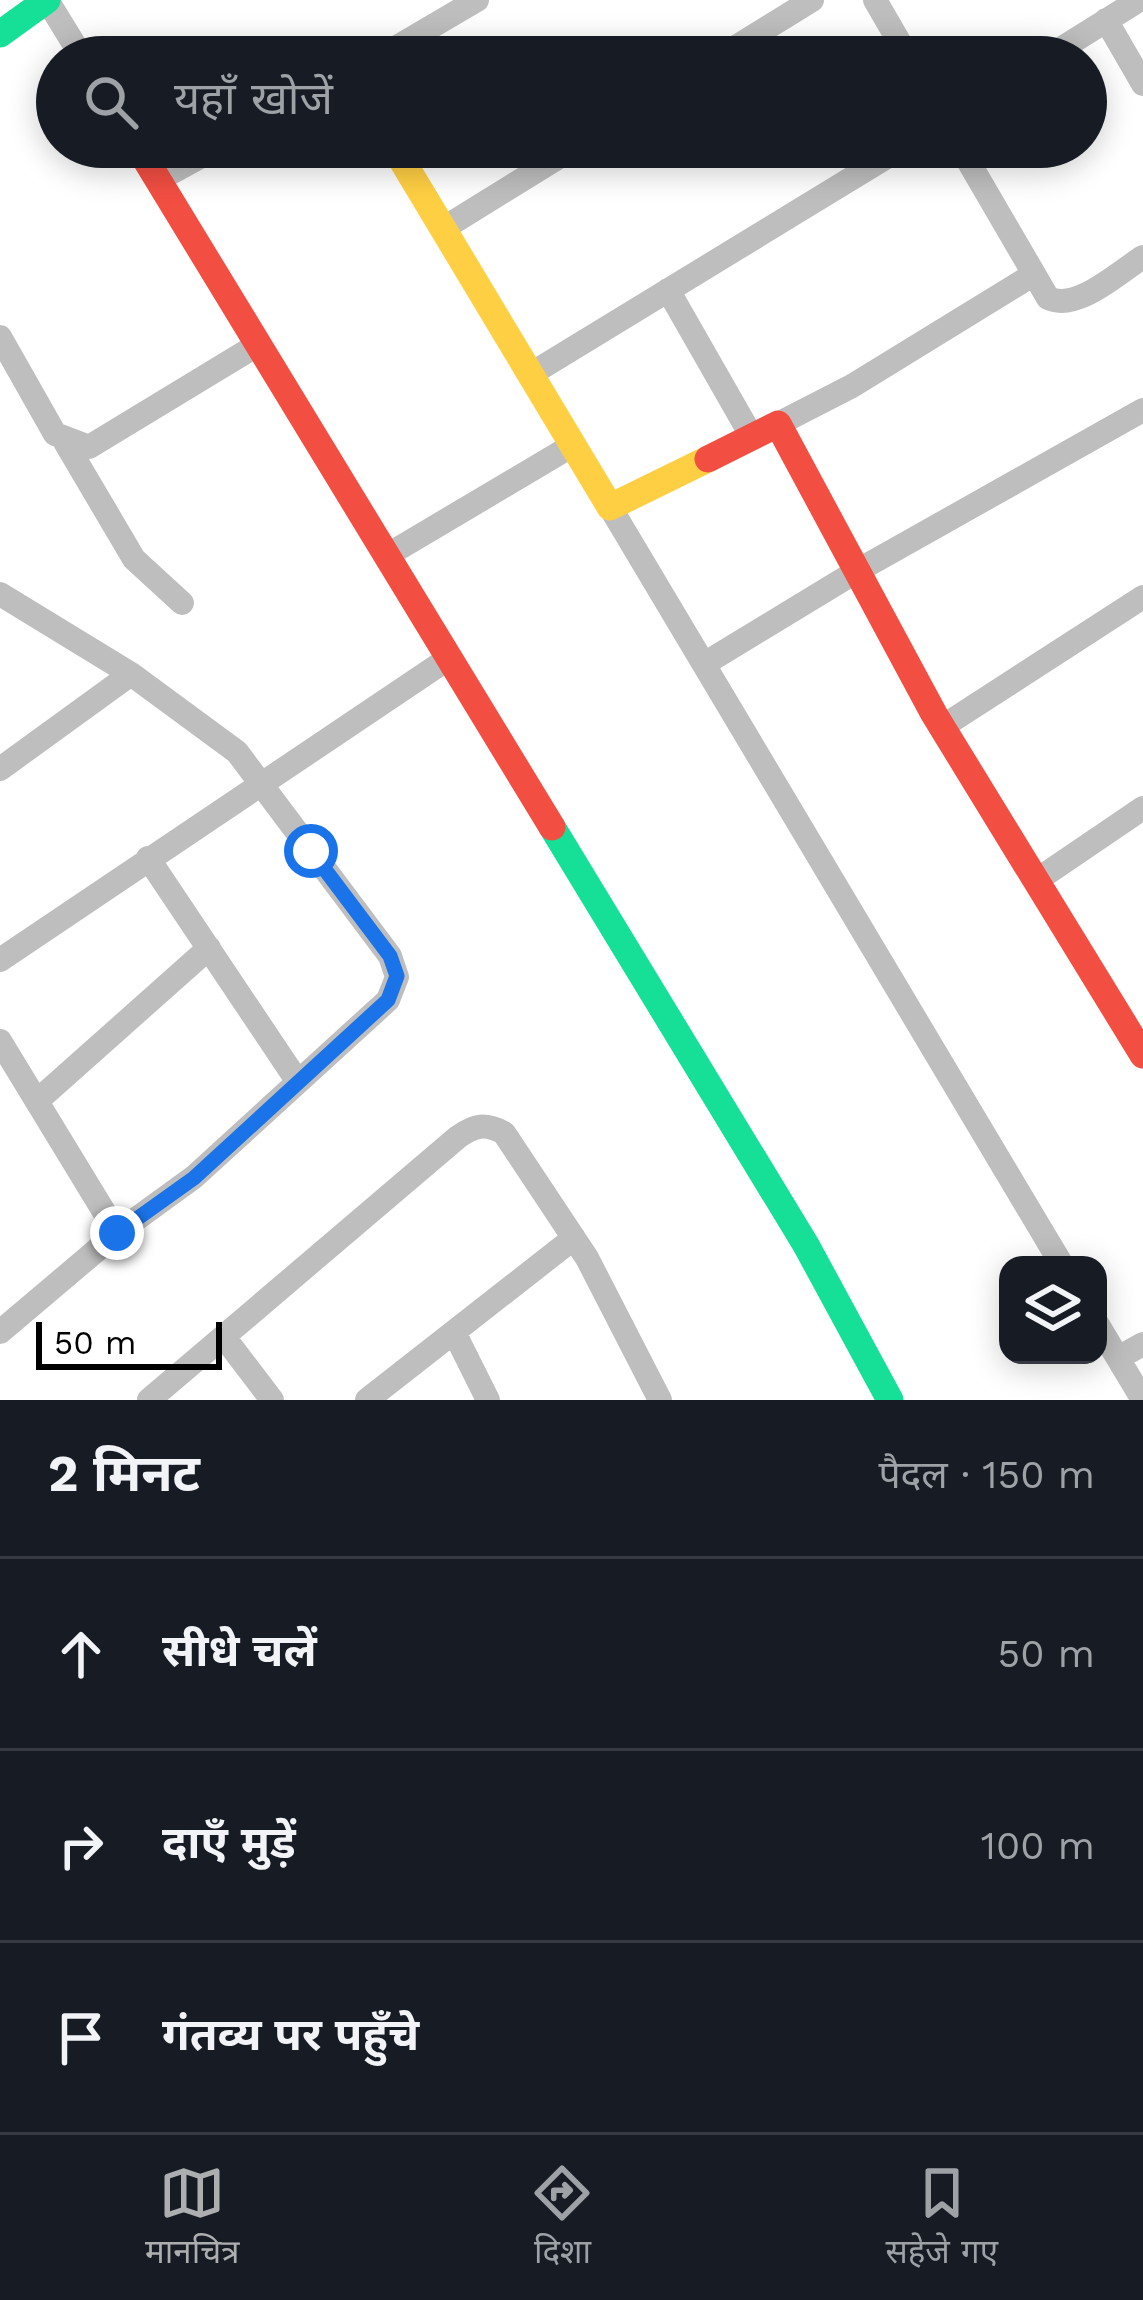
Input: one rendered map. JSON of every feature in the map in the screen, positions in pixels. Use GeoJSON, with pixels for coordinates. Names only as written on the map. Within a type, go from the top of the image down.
{"type":"FeatureCollection","features":[{"type":"Feature","properties":{"kind":"street"},"geometry":{"type":"LineString","coordinates":[[0,34],[47,0],[69,36]]}},
{"type":"Feature","properties":{"kind":"street"},"geometry":{"type":"LineString","coordinates":[[416,36],[477,0]]}},
{"type":"Feature","properties":{"kind":"street"},"geometry":{"type":"LineString","coordinates":[[754,36],[812,0]]}},
{"type":"Feature","properties":{"kind":"street"},"geometry":{"type":"LineString","coordinates":[[874,0],[895,36]]}},
{"type":"Feature","properties":{"kind":"street"},"geometry":{"type":"LineString","coordinates":[[1081,36],[1139,0]]}},
{"type":"Feature","properties":{"kind":"street"},"geometry":{"type":"LineString","coordinates":[[1106,20],[1143,84]]}},
{"type":"Feature","properties":{"kind":"street"},"geometry":{"type":"LineString","coordinates":[[151,168],[806,1245],[890,1400]]}},
{"type":"Feature","properties":{"kind":"street"},"geometry":{"type":"LineString","coordinates":[[158,180],[180,168]]}},
{"type":"Feature","properties":{"kind":"street"},"geometry":{"type":"LineString","coordinates":[[407,168],[1057,1256]]}},
{"type":"Feature","properties":{"kind":"street"},"geometry":{"type":"LineString","coordinates":[[444,228],[540,168]]}},
{"type":"Feature","properties":{"kind":"street"},"geometry":{"type":"LineString","coordinates":[[531,374],[868,168]]}},
{"type":"Feature","properties":{"kind":"street"},"geometry":{"type":"LineString","coordinates":[[971,168],[1031,276],[1059,304],[1075,300],[1143,257]]}},
{"type":"Feature","properties":{"kind":"street"},"geometry":{"type":"LineString","coordinates":[[610,507],[852,386],[1031,276]]}},
{"type":"Feature","properties":{"kind":"street"},"geometry":{"type":"LineString","coordinates":[[668,290],[752,437]]}},
{"type":"Feature","properties":{"kind":"street"},"geometry":{"type":"LineString","coordinates":[[0,338],[134,559],[182,603]]}},
{"type":"Feature","properties":{"kind":"street"},"geometry":{"type":"LineString","coordinates":[[64,442],[101,443],[257,345]]}},
{"type":"Feature","properties":{"kind":"street"},"geometry":{"type":"LineString","coordinates":[[704,664],[857,571],[1143,410]]}},
{"type":"Feature","properties":{"kind":"street"},"geometry":{"type":"LineString","coordinates":[[778,424],[942,727],[1139,1041]]}},
{"type":"Feature","properties":{"kind":"street"},"geometry":{"type":"LineString","coordinates":[[386,556],[573,445]]}},
{"type":"Feature","properties":{"kind":"street"},"geometry":{"type":"LineString","coordinates":[[0,594],[131,674],[238,752],[390,956],[397,976],[388,1000],[194,1178],[3,1323]]}},
{"type":"Feature","properties":{"kind":"street"},"geometry":{"type":"LineString","coordinates":[[942,727],[1143,597]]}},
{"type":"Feature","properties":{"kind":"street"},"geometry":{"type":"LineString","coordinates":[[0,960],[258,782],[449,658]]}},
{"type":"Feature","properties":{"kind":"street"},"geometry":{"type":"LineString","coordinates":[[0,769],[131,674]]}},
{"type":"Feature","properties":{"kind":"street"},"geometry":{"type":"LineString","coordinates":[[1036,880],[1143,808]]}},
{"type":"Feature","properties":{"kind":"street"},"geometry":{"type":"LineString","coordinates":[[148,857],[298,1082]]}},
{"type":"Feature","properties":{"kind":"street"},"geometry":{"type":"LineString","coordinates":[[37,1101],[209,949]]}},
{"type":"Feature","properties":{"kind":"street"},"geometry":{"type":"LineString","coordinates":[[0,1041],[117,1233]]}},
{"type":"Feature","properties":{"kind":"street"},"geometry":{"type":"LineString","coordinates":[[149,1400],[473,1126],[490,1126],[504,1133],[574,1238],[660,1400]]}},
{"type":"Feature","properties":{"kind":"street"},"geometry":{"type":"LineString","coordinates":[[368,1400],[574,1238]]}},
{"type":"Feature","properties":{"kind":"street"},"geometry":{"type":"LineString","coordinates":[[454,1332],[488,1400]]}},
{"type":"Feature","properties":{"kind":"street"},"geometry":{"type":"LineString","coordinates":[[224,1336],[272,1400]]}},
{"type":"Feature","properties":{"kind":"street"},"geometry":{"type":"LineString","coordinates":[[1107,1340],[1143,1400]]}},
{"type":"Feature","properties":{"kind":"street"},"geometry":{"type":"LineString","coordinates":[[1118,1358],[1143,1344]]}},
{"type":"Feature","properties":{"kind":"traffic: fast"},"geometry":{"type":"LineString","coordinates":[[0,34],[47,0]]}},
{"type":"Feature","properties":{"kind":"traffic: fast"},"geometry":{"type":"LineString","coordinates":[[552,827],[806,1245],[890,1400]]}},
{"type":"Feature","properties":{"kind":"traffic: slow"},"geometry":{"type":"LineString","coordinates":[[407,168],[610,507],[708,459]]}},
{"type":"Feature","properties":{"kind":"traffic: jam"},"geometry":{"type":"LineString","coordinates":[[151,168],[552,827]]}},
{"type":"Feature","properties":{"kind":"traffic: jam"},"geometry":{"type":"LineString","coordinates":[[708,459],[778,424],[934,714],[1143,1055]]}},
{"type":"Feature","properties":{"kind":"route"},"geometry":{"type":"LineString","coordinates":[[117,1233],[194,1178],[388,1000],[397,976],[390,956],[311,851]]}}]}
